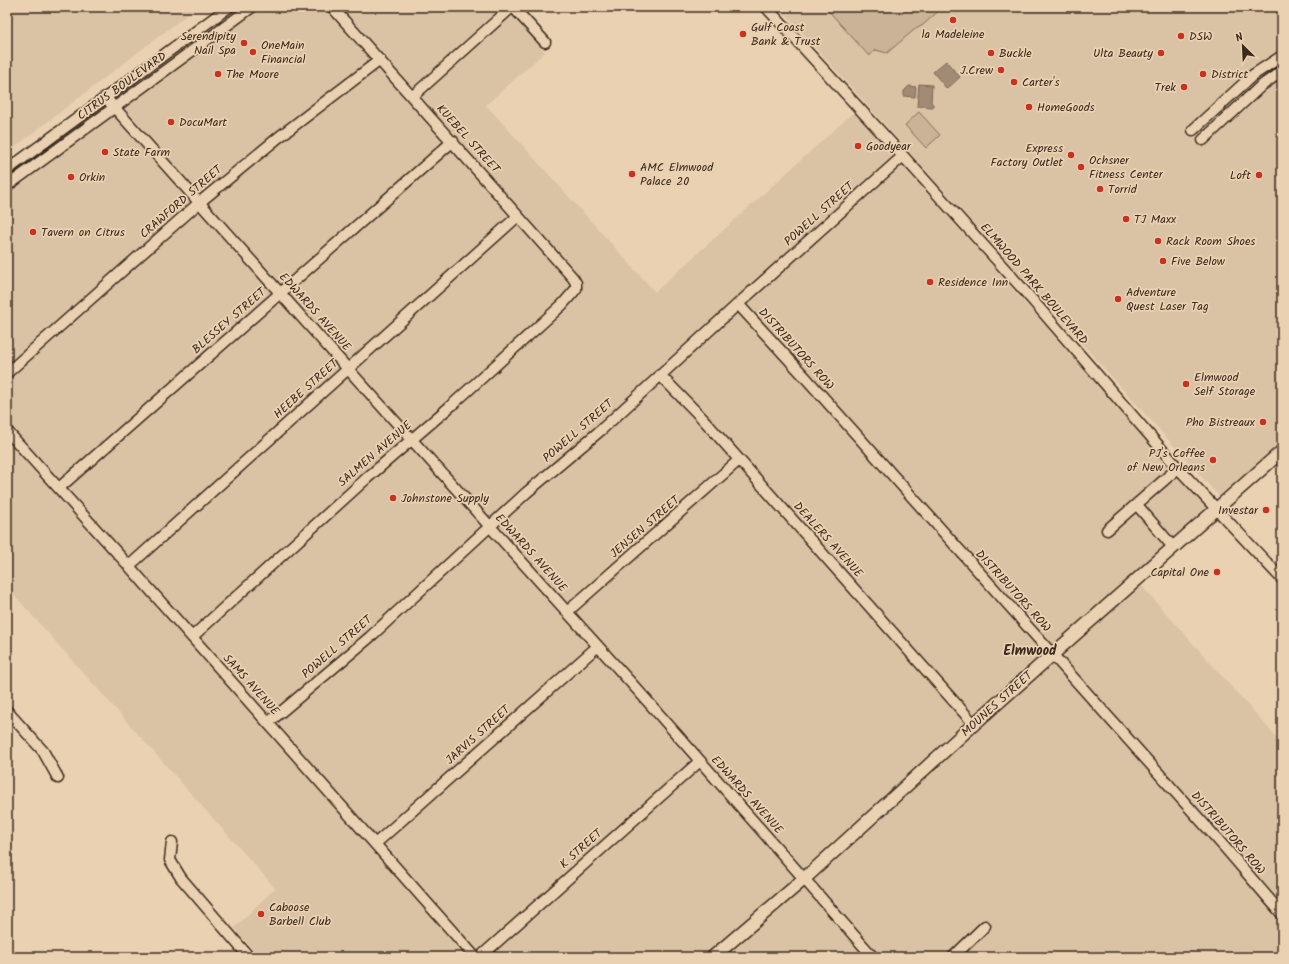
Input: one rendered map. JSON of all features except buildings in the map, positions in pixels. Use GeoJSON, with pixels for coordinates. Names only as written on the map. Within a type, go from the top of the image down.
{"type":"FeatureCollection","features":[{"type":"Feature","properties":{"kind":"main road","name":"MOUNES STREET"},"geometry":{"type":"LineString","coordinates":[[713,957],[804,879],[974,724],[1282,451]]}},
{"type":"Feature","properties":{"kind":"street","name":"CITRUS BOULEVARD"},"geometry":{"type":"LineString","coordinates":[[7,170],[228,7]]}},
{"type":"Feature","properties":{"kind":"street","name":"CITRUS BOULEVARD"},"geometry":{"type":"LineString","coordinates":[[7,186],[252,7]]}},
{"type":"Feature","properties":{"kind":"street","name":"KUEBEL STREET"},"geometry":{"type":"LineString","coordinates":[[332,7],[573,278],[576,283],[576,289],[574,291]]}},
{"type":"Feature","properties":{"kind":"street"},"geometry":{"type":"LineString","coordinates":[[412,96],[512,7],[545,42]]}},
{"type":"Feature","properties":{"kind":"street","name":"ELMWOOD PARK BOULEVARD"},"geometry":{"type":"LineString","coordinates":[[766,7],[1021,287],[1178,468],[1282,579]]}},
{"type":"Feature","properties":{"kind":"street"},"geometry":{"type":"LineString","coordinates":[[1194,130],[1253,75],[1282,56]]}},
{"type":"Feature","properties":{"kind":"street","name":"CRAWFORD STREET"},"geometry":{"type":"LineString","coordinates":[[7,373],[200,202],[278,137],[380,60]]}},
{"type":"Feature","properties":{"kind":"street"},"geometry":{"type":"LineString","coordinates":[[1203,140],[1260,86],[1282,71]]}},
{"type":"Feature","properties":{"kind":"street","name":"EDWARDS AVENUE"},"geometry":{"type":"LineString","coordinates":[[105,97],[598,646],[873,957]]}},
{"type":"Feature","properties":{"kind":"street","name":"BLESSEY STREET"},"geometry":{"type":"LineString","coordinates":[[59,488],[453,142]]}},
{"type":"Feature","properties":{"kind":"street","name":"POWELL STREET"},"geometry":{"type":"LineString","coordinates":[[268,723],[370,637],[526,493],[601,430],[738,304],[903,156]]}},
{"type":"Feature","properties":{"kind":"street","name":"HEEBE STREET"},"geometry":{"type":"LineString","coordinates":[[129,566],[518,216]]}},
{"type":"Feature","properties":{"kind":"street","name":"SALMEN AVENUE"},"geometry":{"type":"LineString","coordinates":[[192,637],[367,478],[562,305],[574,291]]}},
{"type":"Feature","properties":{"kind":"street","name":"DISTRIBUTORS ROW"},"geometry":{"type":"LineString","coordinates":[[738,304],[805,377],[1227,850],[1282,914]]}},
{"type":"Feature","properties":{"kind":"street","name":"DEALERS AVENUE"},"geometry":{"type":"LineString","coordinates":[[660,375],[703,419],[974,724]]}},
{"type":"Feature","properties":{"kind":"street","name":"SAMS AVENUE"},"geometry":{"type":"LineString","coordinates":[[7,431],[129,566],[475,957]]}},
{"type":"Feature","properties":{"kind":"street","name":"JENSEN STREET"},"geometry":{"type":"LineString","coordinates":[[567,612],[739,460]]}},
{"type":"Feature","properties":{"kind":"street"},"geometry":{"type":"LineString","coordinates":[[1106,530],[1137,505],[1178,468]]}},
{"type":"Feature","properties":{"kind":"street"},"geometry":{"type":"LineString","coordinates":[[1137,505],[1173,547]]}},
{"type":"Feature","properties":{"kind":"street","name":"JARVIS STREET"},"geometry":{"type":"LineString","coordinates":[[375,844],[598,646]]}},
{"type":"Feature","properties":{"kind":"street"},"geometry":{"type":"LineString","coordinates":[[7,711],[43,751],[58,778]]}},
{"type":"Feature","properties":{"kind":"street","name":"K STREET"},"geometry":{"type":"LineString","coordinates":[[480,957],[700,761]]}},
{"type":"Feature","properties":{"kind":"street"},"geometry":{"type":"LineString","coordinates":[[172,842],[170,860],[181,878],[250,957]]}},
{"type":"Feature","properties":{"kind":"street"},"geometry":{"type":"LineString","coordinates":[[953,957],[985,926]]}},
{"type":"Feature","properties":{"kind":"shaded area"},"geometry":{"type":"Polygon","coordinates":[[[7,7],[197,7],[7,153],[7,7]]]}},
{"type":"Feature","properties":{"kind":"shaded area"},"geometry":{"type":"Polygon","coordinates":[[[262,7],[503,7],[545,52],[486,105],[655,292],[854,112],[1208,507],[1132,575],[1279,740],[1282,738],[1282,957],[259,957],[234,928],[275,888],[7,587],[7,192],[262,7]]]}},
{"type":"Feature","properties":{"kind":"shaded area"},"geometry":{"type":"Polygon","coordinates":[[[779,7],[1282,7],[1282,441],[1219,496],[779,7]]]}},
{"type":"Feature","properties":{"kind":"shaded area"},"geometry":{"type":"Polygon","coordinates":[[[825,7],[943,7],[923,25],[914,30],[887,53],[876,50],[869,56],[825,7]]]}},
{"type":"Feature","properties":{"kind":"shaded area"},"geometry":{"type":"Polygon","coordinates":[[[946,61],[960,77],[947,89],[933,72],[946,61]]]}},
{"type":"Feature","properties":{"kind":"shaded area"},"geometry":{"type":"Polygon","coordinates":[[[919,84],[932,85],[931,103],[933,104],[933,107],[917,106],[919,84]]]}},
{"type":"Feature","properties":{"kind":"shaded area"},"geometry":{"type":"Polygon","coordinates":[[[909,86],[916,87],[915,97],[904,96],[904,91],[909,86]]]}},
{"type":"Feature","properties":{"kind":"shaded area"},"geometry":{"type":"Polygon","coordinates":[[[919,112],[940,135],[926,148],[905,125],[919,112]]]}},
{"type":"Feature","properties":{"kind":"place","name":"la Madeleine"},"geometry":{"type":"Point","coordinates":[953,20]}},
{"type":"Feature","properties":{"kind":"place","name":"Gulf Coast Bank & Trust"},"geometry":{"type":"Point","coordinates":[743,34]}},
{"type":"Feature","properties":{"kind":"place","name":"DSW"},"geometry":{"type":"Point","coordinates":[1181,36]}},
{"type":"Feature","properties":{"kind":"place","name":"Serendipity Nail Spa"},"geometry":{"type":"Point","coordinates":[244,43]}},
{"type":"Feature","properties":{"kind":"place","name":"OneMain Financial"},"geometry":{"type":"Point","coordinates":[253,52]}},
{"type":"Feature","properties":{"kind":"place","name":"Buckle"},"geometry":{"type":"Point","coordinates":[991,53]}},
{"type":"Feature","properties":{"kind":"place","name":"Ulta Beauty"},"geometry":{"type":"Point","coordinates":[1161,53]}},
{"type":"Feature","properties":{"kind":"place","name":"J.Crew"},"geometry":{"type":"Point","coordinates":[1001,70]}},
{"type":"Feature","properties":{"kind":"place","name":"The Moore"},"geometry":{"type":"Point","coordinates":[218,74]}},
{"type":"Feature","properties":{"kind":"place","name":"District"},"geometry":{"type":"Point","coordinates":[1203,74]}},
{"type":"Feature","properties":{"kind":"place","name":"Carter's"},"geometry":{"type":"Point","coordinates":[1014,82]}},
{"type":"Feature","properties":{"kind":"place","name":"Trek"},"geometry":{"type":"Point","coordinates":[1184,87]}},
{"type":"Feature","properties":{"kind":"place","name":"HomeGoods"},"geometry":{"type":"Point","coordinates":[1029,107]}},
{"type":"Feature","properties":{"kind":"place","name":"DocuMart"},"geometry":{"type":"Point","coordinates":[171,122]}},
{"type":"Feature","properties":{"kind":"place","name":"Goodyear"},"geometry":{"type":"Point","coordinates":[858,146]}},
{"type":"Feature","properties":{"kind":"place","name":"State Farm"},"geometry":{"type":"Point","coordinates":[105,152]}},
{"type":"Feature","properties":{"kind":"place","name":"Express Factory Outlet"},"geometry":{"type":"Point","coordinates":[1071,155]}},
{"type":"Feature","properties":{"kind":"place","name":"Ochsner Fitness Center"},"geometry":{"type":"Point","coordinates":[1081,167]}},
{"type":"Feature","properties":{"kind":"place","name":"AMC Elmwood Palace 20"},"geometry":{"type":"Point","coordinates":[632,174]}},
{"type":"Feature","properties":{"kind":"place","name":"Loft"},"geometry":{"type":"Point","coordinates":[1259,175]}},
{"type":"Feature","properties":{"kind":"place","name":"Orkin"},"geometry":{"type":"Point","coordinates":[71,177]}},
{"type":"Feature","properties":{"kind":"place","name":"Torrid"},"geometry":{"type":"Point","coordinates":[1100,189]}},
{"type":"Feature","properties":{"kind":"place","name":"TJ Maxx"},"geometry":{"type":"Point","coordinates":[1126,219]}},
{"type":"Feature","properties":{"kind":"place","name":"Tavern on Citrus"},"geometry":{"type":"Point","coordinates":[33,232]}},
{"type":"Feature","properties":{"kind":"place","name":"Rack Room Shoes"},"geometry":{"type":"Point","coordinates":[1158,241]}},
{"type":"Feature","properties":{"kind":"place","name":"Five Below"},"geometry":{"type":"Point","coordinates":[1163,261]}},
{"type":"Feature","properties":{"kind":"place","name":"Residence Inn"},"geometry":{"type":"Point","coordinates":[930,282]}},
{"type":"Feature","properties":{"kind":"place","name":"Adventure Quest Laser Tag"},"geometry":{"type":"Point","coordinates":[1118,299]}},
{"type":"Feature","properties":{"kind":"place","name":"Elmwood Self Storage"},"geometry":{"type":"Point","coordinates":[1186,384]}},
{"type":"Feature","properties":{"kind":"place","name":"Pho Bistreaux"},"geometry":{"type":"Point","coordinates":[1263,422]}},
{"type":"Feature","properties":{"kind":"place","name":"PJ's Coffee of New Orleans"},"geometry":{"type":"Point","coordinates":[1213,460]}},
{"type":"Feature","properties":{"kind":"place","name":"Johnstone Supply"},"geometry":{"type":"Point","coordinates":[393,498]}},
{"type":"Feature","properties":{"kind":"place","name":"Investar"},"geometry":{"type":"Point","coordinates":[1266,510]}},
{"type":"Feature","properties":{"kind":"place","name":"Capital One"},"geometry":{"type":"Point","coordinates":[1217,572]}},
{"type":"Feature","properties":{"kind":"place","name":"Caboose Barbell Club"},"geometry":{"type":"Point","coordinates":[261,914]}},
{"type":"Feature","properties":{"kind":"district","name":"Elmwood"},"geometry":{"type":"Point","coordinates":[1030,651]}}]}
